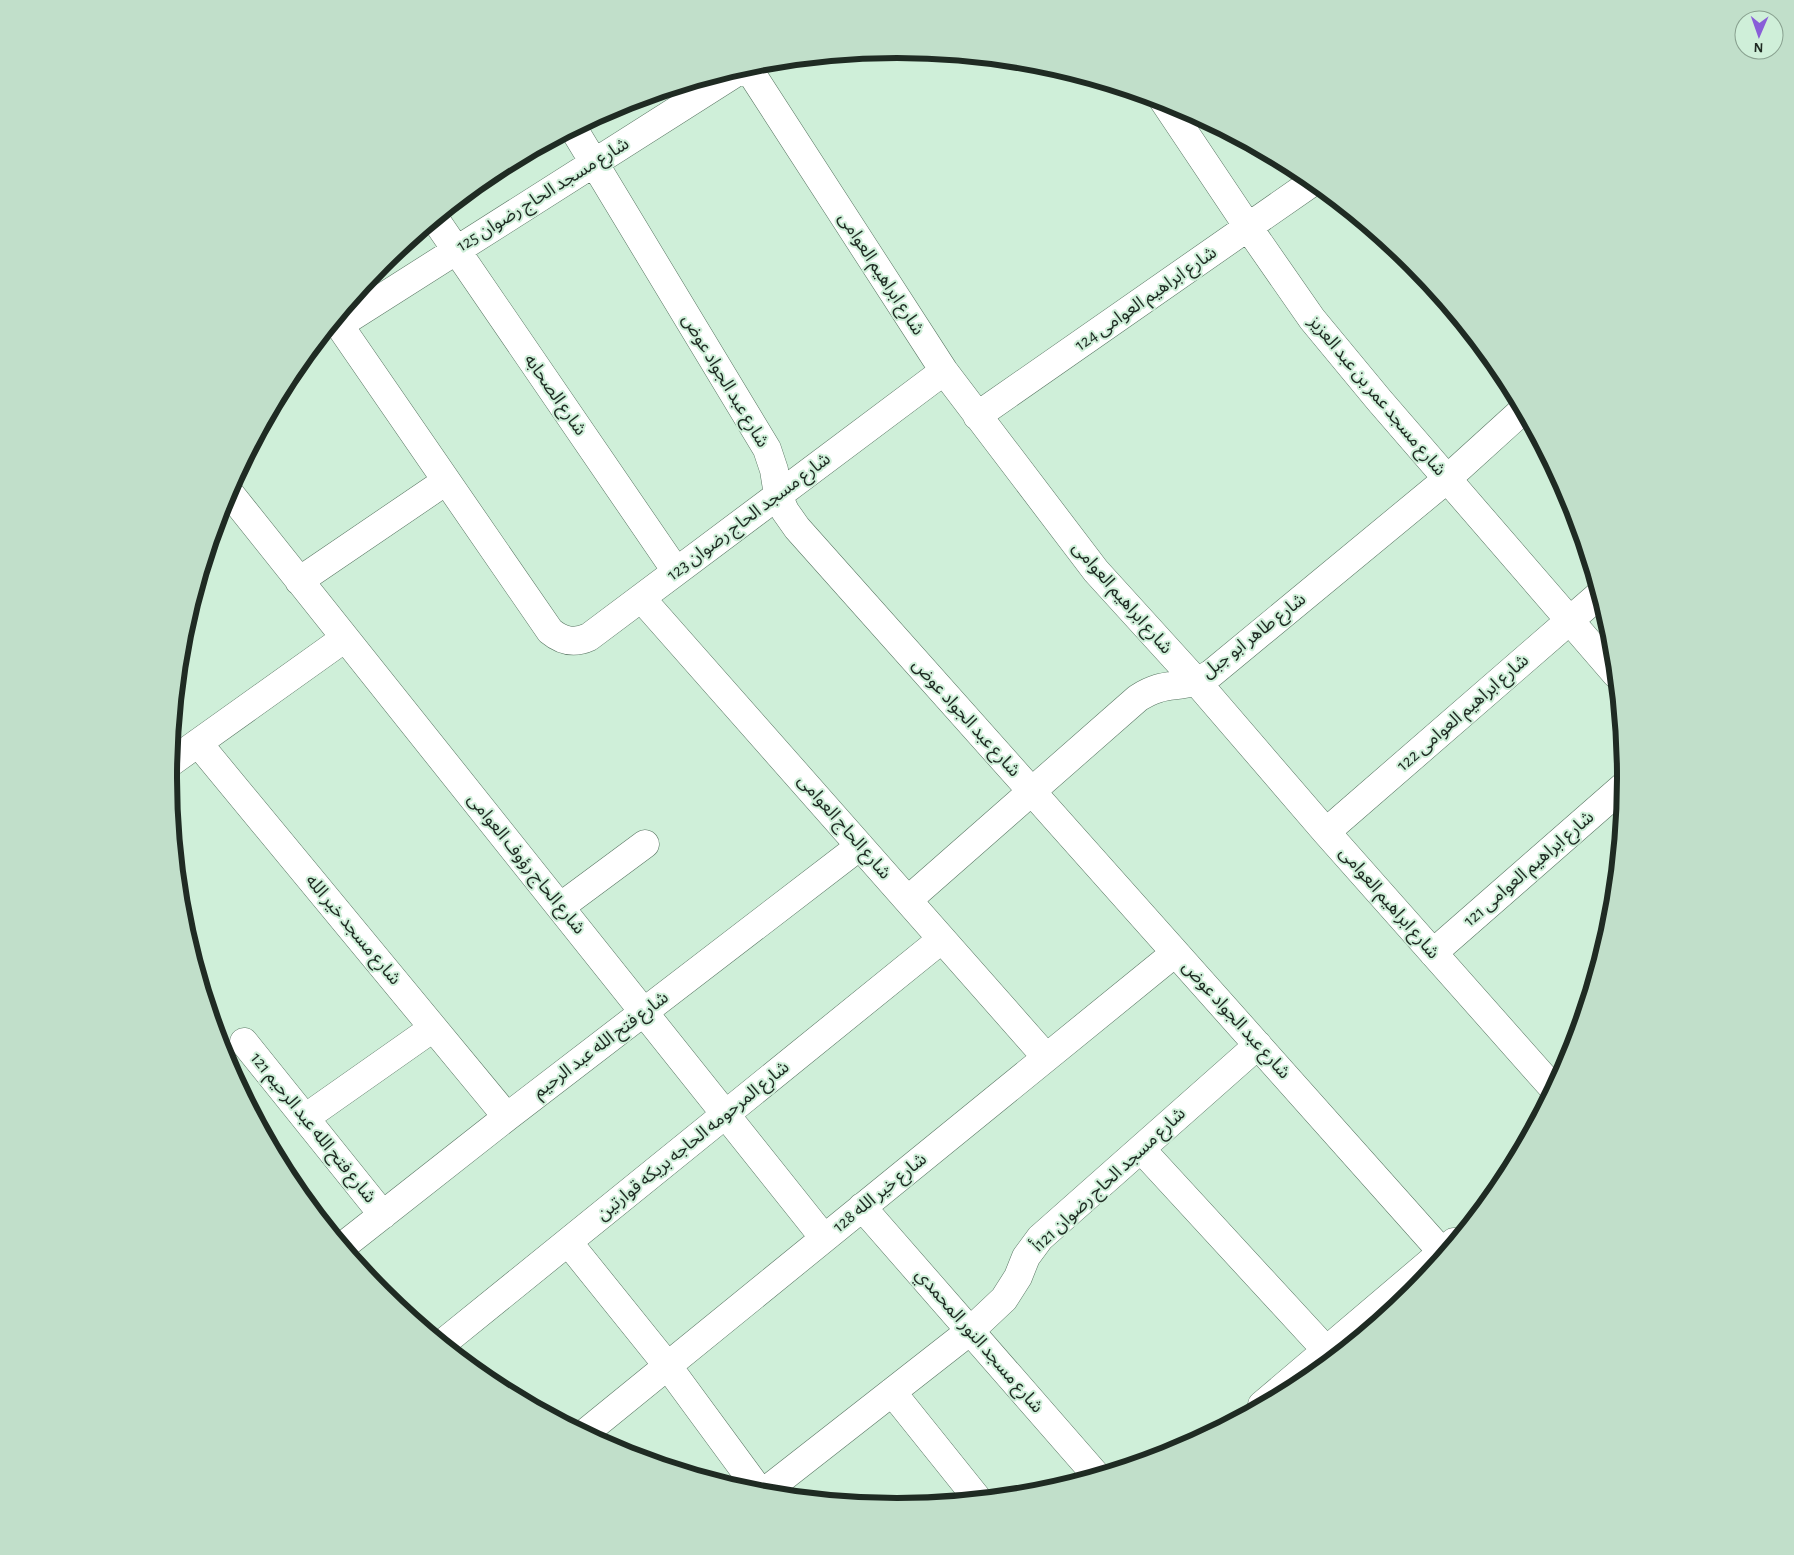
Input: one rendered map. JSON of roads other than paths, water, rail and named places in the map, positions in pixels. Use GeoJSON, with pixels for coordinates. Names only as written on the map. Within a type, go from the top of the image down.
{"type":"FeatureCollection","features":[{"type":"Feature","properties":{"kind":"street","name":"شارع ابراهيم العوامى"},"geometry":{"type":"LineString","coordinates":[[752,72],[944,371],[1096,572],[1196,681],[1326,832],[1549,1083]]}},
{"type":"Feature","properties":{"kind":"street","name":"شارع مسجد الحاج رضوان 125"},"geometry":{"type":"LineString","coordinates":[[343,318],[456,251],[726,78]]}},
{"type":"Feature","properties":{"kind":"street","name":"شارع مسجد عمر بن عبد العزيز"},"geometry":{"type":"LineString","coordinates":[[1169,111],[1312,319],[1378,400],[1608,664]]}},
{"type":"Feature","properties":{"kind":"street","name":"شارع عبد الجواد عوض"},"geometry":{"type":"LineString","coordinates":[[576,133],[767,449],[774,470],[778,495],[785,511],[797,528],[1258,1045],[1445,1244]]}},
{"type":"Feature","properties":{"kind":"street","name":"شارع ابراهيم العوامى 124"},"geometry":{"type":"LineString","coordinates":[[978,416],[1307,186]]}},
{"type":"Feature","properties":{"kind":"street","name":"شارع الصحابه"},"geometry":{"type":"LineString","coordinates":[[438,223],[676,571]]}},
{"type":"Feature","properties":{"kind":"street"},"geometry":{"type":"LineString","coordinates":[[299,581],[446,481],[338,324]]}},
{"type":"Feature","properties":{"kind":"street","name":"شارع مسجد الحاج رضوان 123"},"geometry":{"type":"LineString","coordinates":[[446,481],[550,631],[564,640],[581,641],[589,637],[944,371]]}},
{"type":"Feature","properties":{"kind":"street","name":"شارع طاهر ابو جبل"},"geometry":{"type":"LineString","coordinates":[[908,900],[1138,698],[1150,690],[1196,681],[1212,673],[1447,480],[1519,414]]}},
{"type":"Feature","properties":{"kind":"street","name":"شارع الحاج رؤوف العوامى"},"geometry":{"type":"LineString","coordinates":[[234,498],[824,1238]]}},
{"type":"Feature","properties":{"kind":"street","name":"شارع الحاج العوامى"},"geometry":{"type":"LineString","coordinates":[[641,598],[1046,1057]]}},
{"type":"Feature","properties":{"kind":"street","name":"شارع ابراهيم العوامى 122"},"geometry":{"type":"LineString","coordinates":[[1326,832],[1594,600]]}},
{"type":"Feature","properties":{"kind":"street"},"geometry":{"type":"LineString","coordinates":[[178,757],[345,638]]}},
{"type":"Feature","properties":{"kind":"street","name":"شارع مسجد خير الله"},"geometry":{"type":"LineString","coordinates":[[198,743],[507,1117]]}},
{"type":"Feature","properties":{"kind":"street","name":"شارع ابراهيم العوامى 121"},"geometry":{"type":"LineString","coordinates":[[1433,952],[1616,792]]}},
{"type":"Feature","properties":{"kind":"street"},"geometry":{"type":"LineString","coordinates":[[560,907],[645,844]]}},
{"type":"Feature","properties":{"kind":"street","name":"شارع فتح الله عبد الرحيم"},"geometry":{"type":"LineString","coordinates":[[348,1242],[507,1117],[860,846]]}},
{"type":"Feature","properties":{"kind":"street","name":"شارع المرحومه الحاجه بريكه قوارتين"},"geometry":{"type":"LineString","coordinates":[[447,1340],[942,939]]}},
{"type":"Feature","properties":{"kind":"street","name":"شارع خير الله 128"},"geometry":{"type":"LineString","coordinates":[[590,1428],[1175,953]]}},
{"type":"Feature","properties":{"kind":"street"},"geometry":{"type":"LineString","coordinates":[[305,1118],[434,1028]]}},
{"type":"Feature","properties":{"kind":"street","name":"شارع فتح الله عبد الرحيم 121"},"geometry":{"type":"LineString","coordinates":[[244,1042],[382,1215]]}},
{"type":"Feature","properties":{"kind":"street","name":"شارع مسجد الحاج رضوان 121أ"},"geometry":{"type":"LineString","coordinates":[[771,1486],[970,1331],[1004,1299],[1018,1277],[1026,1257],[1040,1238],[1258,1045]]}},
{"type":"Feature","properties":{"kind":"street"},"geometry":{"type":"LineString","coordinates":[[1141,1149],[1326,1350]]}},
{"type":"Feature","properties":{"kind":"street","name":"شارع مسجد النور المحمدي"},"geometry":{"type":"LineString","coordinates":[[862,1207],[1092,1470]]}},
{"type":"Feature","properties":{"kind":"street"},"geometry":{"type":"LineString","coordinates":[[568,1242],[667,1366],[755,1483]]}},
{"type":"Feature","properties":{"kind":"street"},"geometry":{"type":"LineString","coordinates":[[1292,1379],[1424,1267]]}},
{"type":"Feature","properties":{"kind":"street"},"geometry":{"type":"LineString","coordinates":[[892,1392],[969,1493]]}}]}
